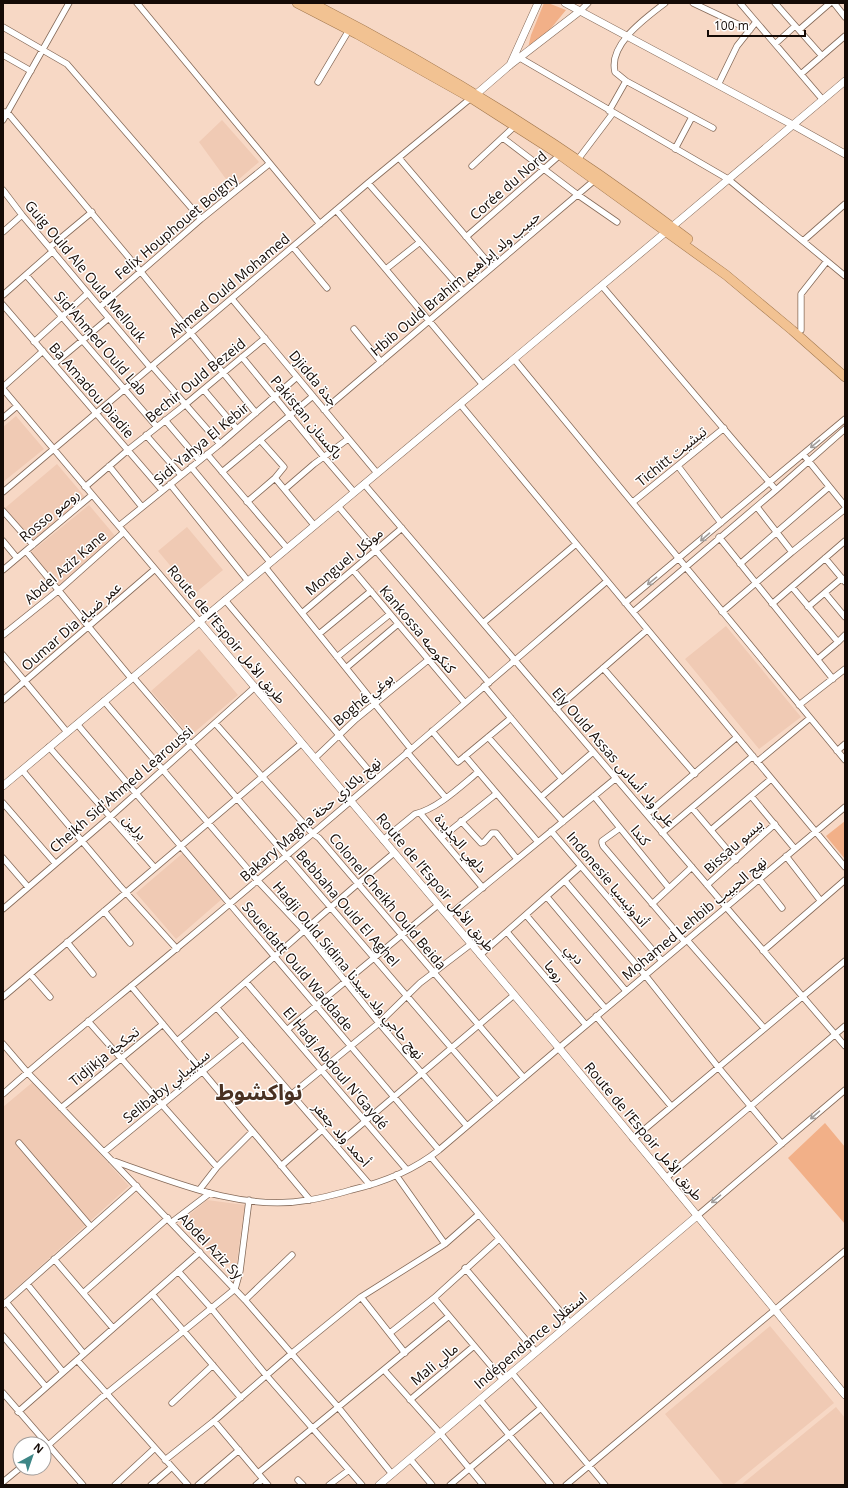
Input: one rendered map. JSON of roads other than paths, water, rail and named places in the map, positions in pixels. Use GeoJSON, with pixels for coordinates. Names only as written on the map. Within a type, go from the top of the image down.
{"type":"FeatureCollection","features":[{"type":"Feature","properties":{"kind":"highway"},"geometry":{"type":"LineString","coordinates":[[298,3],[474,96]]}},
{"type":"Feature","properties":{"kind":"highway"},"geometry":{"type":"LineString","coordinates":[[312,3],[412,57],[576,162],[753,290],[801,330],[845,370]]}},
{"type":"Feature","properties":{"kind":"highway"},"geometry":{"type":"LineString","coordinates":[[670,229],[750,294],[845,377]]}},
{"type":"Feature","properties":{"kind":"street"},"geometry":{"type":"LineString","coordinates":[[3,120],[5,112],[44,50],[69,3]]}},
{"type":"Feature","properties":{"kind":"street"},"geometry":{"type":"LineString","coordinates":[[137,3],[320,224]]}},
{"type":"Feature","properties":{"kind":"street"},"geometry":{"type":"LineString","coordinates":[[510,65],[538,3]]}},
{"type":"Feature","properties":{"kind":"street"},"geometry":{"type":"LineString","coordinates":[[565,3],[845,154]]}},
{"type":"Feature","properties":{"kind":"street"},"geometry":{"type":"LineString","coordinates":[[474,96],[510,65],[580,11],[588,3]]}},
{"type":"Feature","properties":{"kind":"street"},"geometry":{"type":"LineString","coordinates":[[665,3],[627,36],[614,62],[615,72],[626,81],[713,128]]}},
{"type":"Feature","properties":{"kind":"street"},"geometry":{"type":"LineString","coordinates":[[693,3],[750,30]]}},
{"type":"Feature","properties":{"kind":"street"},"geometry":{"type":"LineString","coordinates":[[740,3],[822,100]]}},
{"type":"Feature","properties":{"kind":"street"},"geometry":{"type":"LineString","coordinates":[[775,3],[822,56]]}},
{"type":"Feature","properties":{"kind":"street"},"geometry":{"type":"LineString","coordinates":[[775,44],[830,3]]}},
{"type":"Feature","properties":{"kind":"street"},"geometry":{"type":"LineString","coordinates":[[834,3],[845,17]]}},
{"type":"Feature","properties":{"kind":"street"},"geometry":{"type":"LineString","coordinates":[[718,85],[737,46],[756,22]]}},
{"type":"Feature","properties":{"kind":"street"},"geometry":{"type":"LineString","coordinates":[[3,27],[67,64],[201,219]]}},
{"type":"Feature","properties":{"kind":"street"},"geometry":{"type":"LineString","coordinates":[[318,82],[349,30]]}},
{"type":"Feature","properties":{"kind":"street"},"geometry":{"type":"LineString","coordinates":[[801,74],[845,36]]}},
{"type":"Feature","properties":{"kind":"street"},"geometry":{"type":"LineString","coordinates":[[3,55],[31,71]]}},
{"type":"Feature","properties":{"kind":"street"},"geometry":{"type":"LineString","coordinates":[[520,58],[728,179],[845,276]]}},
{"type":"Feature","properties":{"kind":"street"},"geometry":{"type":"LineString","coordinates":[[576,162],[611,112],[626,81]]}},
{"type":"Feature","properties":{"kind":"street"},"geometry":{"type":"LineString","coordinates":[[4,784],[602,286],[845,81]]}},
{"type":"Feature","properties":{"kind":"street","name":"Ahmed Ould Mohamed"},"geometry":{"type":"LineString","coordinates":[[3,492],[336,210],[474,96]]}},
{"type":"Feature","properties":{"kind":"street"},"geometry":{"type":"LineString","coordinates":[[5,112],[92,212],[256,413]]}},
{"type":"Feature","properties":{"kind":"street"},"geometry":{"type":"LineString","coordinates":[[675,149],[692,117]]}},
{"type":"Feature","properties":{"kind":"street"},"geometry":{"type":"LineString","coordinates":[[472,166],[517,124]]}},
{"type":"Feature","properties":{"kind":"street"},"geometry":{"type":"LineString","coordinates":[[503,138],[616,222]]}},
{"type":"Feature","properties":{"kind":"street","name":"Corée du Nord"},"geometry":{"type":"LineString","coordinates":[[466,237],[562,153]]}},
{"type":"Feature","properties":{"kind":"street"},"geometry":{"type":"LineString","coordinates":[[399,158],[492,267]]}},
{"type":"Feature","properties":{"kind":"street","name":"Felix Houphouet Boigny"},"geometry":{"type":"LineString","coordinates":[[100,307],[201,219],[269,164]]}},
{"type":"Feature","properties":{"kind":"street","name":"Hbib Ould Brahim حبيب ولد إبراهيم"},"geometry":{"type":"LineString","coordinates":[[324,410],[598,178]]}},
{"type":"Feature","properties":{"kind":"street"},"geometry":{"type":"LineString","coordinates":[[368,184],[463,291]]}},
{"type":"Feature","properties":{"kind":"street","name":"Guig Ould Ale Ould Mellouk"},"geometry":{"type":"LineString","coordinates":[[3,190],[22,215],[109,318],[220,444]]}},
{"type":"Feature","properties":{"kind":"street"},"geometry":{"type":"LineString","coordinates":[[804,241],[845,204]]}},
{"type":"Feature","properties":{"kind":"street"},"geometry":{"type":"LineString","coordinates":[[336,210],[483,385]]}},
{"type":"Feature","properties":{"kind":"street"},"geometry":{"type":"LineString","coordinates":[[3,295],[92,212]]}},
{"type":"Feature","properties":{"kind":"street"},"geometry":{"type":"LineString","coordinates":[[3,232],[22,215]]}},
{"type":"Feature","properties":{"kind":"street"},"geometry":{"type":"LineString","coordinates":[[386,269],[420,242]]}},
{"type":"Feature","properties":{"kind":"street"},"geometry":{"type":"LineString","coordinates":[[293,247],[327,288]]}},
{"type":"Feature","properties":{"kind":"street"},"geometry":{"type":"LineString","coordinates":[[801,330],[801,294],[828,261]]}},
{"type":"Feature","properties":{"kind":"street","name":"Sid'Ahmed Ould Lab"},"geometry":{"type":"LineString","coordinates":[[26,275],[157,427]]}},
{"type":"Feature","properties":{"kind":"street"},"geometry":{"type":"LineString","coordinates":[[602,286],[776,490]]}},
{"type":"Feature","properties":{"kind":"street"},"geometry":{"type":"LineString","coordinates":[[34,342],[88,293]]}},
{"type":"Feature","properties":{"kind":"street","name":"Djidda جدة"},"geometry":{"type":"LineString","coordinates":[[232,299],[377,473]]}},
{"type":"Feature","properties":{"kind":"street","name":"Ba Amadou Diadie"},"geometry":{"type":"LineString","coordinates":[[3,305],[162,490]]}},
{"type":"Feature","properties":{"kind":"street"},"geometry":{"type":"LineString","coordinates":[[54,364],[109,318]]}},
{"type":"Feature","properties":{"kind":"street"},"geometry":{"type":"LineString","coordinates":[[354,329],[380,362]]}},
{"type":"Feature","properties":{"kind":"street","name":"Bechir Ould Bezeid"},"geometry":{"type":"LineString","coordinates":[[85,487],[265,338]]}},
{"type":"Feature","properties":{"kind":"street"},"geometry":{"type":"LineString","coordinates":[[3,388],[43,352]]}},
{"type":"Feature","properties":{"kind":"street","name":"Pakistan باكستان"},"geometry":{"type":"LineString","coordinates":[[242,357],[354,492]]}},
{"type":"Feature","properties":{"kind":"street"},"geometry":{"type":"LineString","coordinates":[[514,359],[845,760]]}},
{"type":"Feature","properties":{"kind":"street","name":"Sidi Yahya El Kebir"},"geometry":{"type":"LineString","coordinates":[[119,526],[220,444],[297,377]]}},
{"type":"Feature","properties":{"kind":"street","name":"Route de l’Espoir طريق الأمل"},"geometry":{"type":"LineString","coordinates":[[3,388],[559,1048],[845,1395]]}},
{"type":"Feature","properties":{"kind":"street"},"geometry":{"type":"LineString","coordinates":[[204,390],[237,428]]}},
{"type":"Feature","properties":{"kind":"street"},"geometry":{"type":"LineString","coordinates":[[222,472],[313,396]]}},
{"type":"Feature","properties":{"kind":"street"},"geometry":{"type":"LineString","coordinates":[[460,404],[845,867]]}},
{"type":"Feature","properties":{"kind":"street"},"geometry":{"type":"LineString","coordinates":[[3,418],[17,406]]}},
{"type":"Feature","properties":{"kind":"street"},"geometry":{"type":"LineString","coordinates":[[625,603],[680,559],[845,419]]}},
{"type":"Feature","properties":{"kind":"street"},"geometry":{"type":"LineString","coordinates":[[165,420],[199,460]]}},
{"type":"Feature","properties":{"kind":"street","name":"Tichitt تيشيت"},"geometry":{"type":"LineString","coordinates":[[633,502],[724,428]]}},
{"type":"Feature","properties":{"kind":"street"},"geometry":{"type":"LineString","coordinates":[[633,612],[686,568],[719,537],[776,490],[845,429]]}},
{"type":"Feature","properties":{"kind":"street"},"geometry":{"type":"LineString","coordinates":[[146,435],[181,475]]}},
{"type":"Feature","properties":{"kind":"street"},"geometry":{"type":"LineString","coordinates":[[285,489],[314,464],[348,439]]}},
{"type":"Feature","properties":{"kind":"street"},"geometry":{"type":"LineString","coordinates":[[247,502],[284,469],[284,465],[260,440]]}},
{"type":"Feature","properties":{"kind":"street"},"geometry":{"type":"LineString","coordinates":[[207,454],[287,548]]}},
{"type":"Feature","properties":{"kind":"street"},"geometry":{"type":"LineString","coordinates":[[722,612],[845,507],[803,454]]}},
{"type":"Feature","properties":{"kind":"street"},"geometry":{"type":"LineString","coordinates":[[109,466],[142,507]]}},
{"type":"Feature","properties":{"kind":"street"},"geometry":{"type":"LineString","coordinates":[[678,466],[722,523]]}},
{"type":"Feature","properties":{"kind":"street"},"geometry":{"type":"LineString","coordinates":[[191,467],[302,613],[376,704],[446,798]]}},
{"type":"Feature","properties":{"kind":"street"},"geometry":{"type":"LineString","coordinates":[[275,478],[314,525]]}},
{"type":"Feature","properties":{"kind":"street"},"geometry":{"type":"LineString","coordinates":[[170,484],[248,581]]}},
{"type":"Feature","properties":{"kind":"street","name":"Ely Ould Assas علي ولد أساس"},"geometry":{"type":"LineString","coordinates":[[364,484],[845,1046]]}},
{"type":"Feature","properties":{"kind":"street"},"geometry":{"type":"LineString","coordinates":[[740,564],[829,487]]}},
{"type":"Feature","properties":{"kind":"street","name":"Rosso روصو"},"geometry":{"type":"LineString","coordinates":[[3,570],[92,495]]}},
{"type":"Feature","properties":{"kind":"street"},"geometry":{"type":"LineString","coordinates":[[338,506],[486,684],[511,718],[562,779]]}},
{"type":"Feature","properties":{"kind":"street"},"geometry":{"type":"LineString","coordinates":[[756,507],[792,552]]}},
{"type":"Feature","properties":{"kind":"street"},"geometry":{"type":"LineString","coordinates":[[3,511],[32,545]]}},
{"type":"Feature","properties":{"kind":"street","name":"Monguel مونكل"},"geometry":{"type":"LineString","coordinates":[[302,613],[402,528]]}},
{"type":"Feature","properties":{"kind":"street","name":"Abdel Aziz Kane"},"geometry":{"type":"LineString","coordinates":[[3,635],[59,590],[124,532]]}},
{"type":"Feature","properties":{"kind":"street"},"geometry":{"type":"LineString","coordinates":[[719,537],[833,678]]}},
{"type":"Feature","properties":{"kind":"street"},"geometry":{"type":"LineString","coordinates":[[3,541],[17,558]]}},
{"type":"Feature","properties":{"kind":"street"},"geometry":{"type":"LineString","coordinates":[[772,604],[845,542]]}},
{"type":"Feature","properties":{"kind":"street"},"geometry":{"type":"LineString","coordinates":[[483,623],[576,544]]}},
{"type":"Feature","properties":{"kind":"street","name":"Bebbaha Ould El Aghel"},"geometry":{"type":"LineString","coordinates":[[26,551],[132,678],[192,744],[497,1101]]}},
{"type":"Feature","properties":{"kind":"street"},"geometry":{"type":"LineString","coordinates":[[808,607],[824,593],[843,580],[825,558]]}},
{"type":"Feature","properties":{"kind":"street","name":"Oumar Dia عمر ضياء"},"geometry":{"type":"LineString","coordinates":[[3,700],[155,569]]}},
{"type":"Feature","properties":{"kind":"street","name":"Kankossa كنكوصه"},"geometry":{"type":"LineString","coordinates":[[353,570],[465,703]]}},
{"type":"Feature","properties":{"kind":"street","name":"Bakary Magha نهج باكاري حخة"},"geometry":{"type":"LineString","coordinates":[[3,1094],[88,1020],[177,949],[607,581]]}},
{"type":"Feature","properties":{"kind":"street"},"geometry":{"type":"LineString","coordinates":[[792,587],[838,642]]}},
{"type":"Feature","properties":{"kind":"street"},"geometry":{"type":"LineString","coordinates":[[319,634],[371,591]]}},
{"type":"Feature","properties":{"kind":"street"},"geometry":{"type":"LineString","coordinates":[[824,593],[845,617]]}},
{"type":"Feature","properties":{"kind":"street"},"geometry":{"type":"LineString","coordinates":[[225,600],[376,779]]}},
{"type":"Feature","properties":{"kind":"street"},"geometry":{"type":"LineString","coordinates":[[337,657],[390,614]]}},
{"type":"Feature","properties":{"kind":"street"},"geometry":{"type":"LineString","coordinates":[[346,668],[398,624]]}},
{"type":"Feature","properties":{"kind":"street"},"geometry":{"type":"LineString","coordinates":[[556,709],[647,630]]}},
{"type":"Feature","properties":{"kind":"street"},"geometry":{"type":"LineString","coordinates":[[818,659],[845,635]]}},
{"type":"Feature","properties":{"kind":"street"},"geometry":{"type":"LineString","coordinates":[[3,655],[68,732]]}},
{"type":"Feature","properties":{"kind":"street","name":"Boghé بوغي"},"geometry":{"type":"LineString","coordinates":[[315,758],[428,660]]}},
{"type":"Feature","properties":{"kind":"street"},"geometry":{"type":"LineString","coordinates":[[603,668],[695,774]]}},
{"type":"Feature","properties":{"kind":"street"},"geometry":{"type":"LineString","coordinates":[[799,705],[845,669]]}},
{"type":"Feature","properties":{"kind":"street","name":"Cheikh Sid'Ahmed Learoussi"},"geometry":{"type":"LineString","coordinates":[[3,909],[163,770],[255,687]]}},
{"type":"Feature","properties":{"kind":"street","name":"Hadji Ould Sidina نهج حاجي ولد سيدنا"},"geometry":{"type":"LineString","coordinates":[[104,701],[257,880],[304,930],[379,1023],[467,1126]]}},
{"type":"Feature","properties":{"kind":"street"},"geometry":{"type":"LineString","coordinates":[[432,731],[458,762],[511,718]]}},
{"type":"Feature","properties":{"kind":"street"},"geometry":{"type":"LineString","coordinates":[[758,762],[810,718]]}},
{"type":"Feature","properties":{"kind":"street","name":"Colonel Cheikh Ould Beida"},"geometry":{"type":"LineString","coordinates":[[215,723],[312,833],[319,838],[401,936],[524,1078]]}},
{"type":"Feature","properties":{"kind":"street","name":"Soueidatt Ould Waddade"},"geometry":{"type":"LineString","coordinates":[[77,724],[439,1150]]}},
{"type":"Feature","properties":{"kind":"street"},"geometry":{"type":"LineString","coordinates":[[488,737],[563,822]]}},
{"type":"Feature","properties":{"kind":"street"},"geometry":{"type":"LineString","coordinates":[[647,814],[737,738]]}},
{"type":"Feature","properties":{"kind":"street"},"geometry":{"type":"LineString","coordinates":[[3,997],[302,743]]}},
{"type":"Feature","properties":{"kind":"street"},"geometry":{"type":"LineString","coordinates":[[837,751],[845,744]]}},
{"type":"Feature","properties":{"kind":"street","name":"برلين"},"geometry":{"type":"LineString","coordinates":[[49,747],[155,868]]}},
{"type":"Feature","properties":{"kind":"street"},"geometry":{"type":"LineString","coordinates":[[541,797],[593,752]]}},
{"type":"Feature","properties":{"kind":"street"},"geometry":{"type":"LineString","coordinates":[[465,756],[538,842]]}},
{"type":"Feature","properties":{"kind":"street"},"geometry":{"type":"LineString","coordinates":[[662,833],[753,756]]}},
{"type":"Feature","properties":{"kind":"street"},"geometry":{"type":"LineString","coordinates":[[22,770],[81,841],[177,949]]}},
{"type":"Feature","properties":{"kind":"street"},"geometry":{"type":"LineString","coordinates":[[383,840],[415,814],[420,813],[446,798],[478,772]]}},
{"type":"Feature","properties":{"kind":"street"},"geometry":{"type":"LineString","coordinates":[[448,916],[616,778]]}},
{"type":"Feature","properties":{"kind":"street"},"geometry":{"type":"LineString","coordinates":[[711,830],[771,779]]}},
{"type":"Feature","properties":{"kind":"street"},"geometry":{"type":"LineString","coordinates":[[441,838],[496,794]]}},
{"type":"Feature","properties":{"kind":"street","name":"كندا"},"geometry":{"type":"LineString","coordinates":[[594,796],[669,888]]}},
{"type":"Feature","properties":{"kind":"street"},"geometry":{"type":"LineString","coordinates":[[751,796],[795,849]]}},
{"type":"Feature","properties":{"kind":"street"},"geometry":{"type":"LineString","coordinates":[[3,803],[55,864]]}},
{"type":"Feature","properties":{"kind":"street","name":"Mohamed Lehbib نهج الحبيب"},"geometry":{"type":"LineString","coordinates":[[111,1160],[210,1193],[250,1200],[285,1202],[310,1200],[370,1185],[407,1170],[431,1157],[845,807]]}},
{"type":"Feature","properties":{"kind":"street"},"geometry":{"type":"LineString","coordinates":[[692,808],[736,860]]}},
{"type":"Feature","properties":{"kind":"street","name":"دلهي الجديدة"},"geometry":{"type":"LineString","coordinates":[[420,813],[483,888]]}},
{"type":"Feature","properties":{"kind":"street"},"geometry":{"type":"LineString","coordinates":[[461,821],[481,843],[484,842],[492,833],[496,833],[517,859]]}},
{"type":"Feature","properties":{"kind":"street","name":"Bissau بيسو"},"geometry":{"type":"LineString","coordinates":[[707,885],[775,824]]}},
{"type":"Feature","properties":{"kind":"street"},"geometry":{"type":"LineString","coordinates":[[620,828],[602,841],[603,846],[652,904],[764,1028]]}},
{"type":"Feature","properties":{"kind":"street","name":"Indonesie أندونيسيا"},"geometry":{"type":"LineString","coordinates":[[551,831],[662,961]]}},
{"type":"Feature","properties":{"kind":"street"},"geometry":{"type":"LineString","coordinates":[[177,1041],[217,1008],[304,930],[394,853]]}},
{"type":"Feature","properties":{"kind":"street"},"geometry":{"type":"LineString","coordinates":[[786,856],[820,900]]}},
{"type":"Feature","properties":{"kind":"street"},"geometry":{"type":"LineString","coordinates":[[3,858],[28,887]]}},
{"type":"Feature","properties":{"kind":"street"},"geometry":{"type":"LineString","coordinates":[[480,955],[581,866]]}},
{"type":"Feature","properties":{"kind":"street"},"geometry":{"type":"LineString","coordinates":[[652,904],[692,868]]}},
{"type":"Feature","properties":{"kind":"street"},"geometry":{"type":"LineString","coordinates":[[759,879],[782,908]]}},
{"type":"Feature","properties":{"kind":"street"},"geometry":{"type":"LineString","coordinates":[[763,951],[820,900],[845,880]]}},
{"type":"Feature","properties":{"kind":"street"},"geometry":{"type":"LineString","coordinates":[[565,881],[645,975],[718,1067],[782,1144]]}},
{"type":"Feature","properties":{"kind":"street"},"geometry":{"type":"LineString","coordinates":[[547,897],[626,991]]}},
{"type":"Feature","properties":{"kind":"street"},"geometry":{"type":"LineString","coordinates":[[288,1029],[438,905]]}},
{"type":"Feature","properties":{"kind":"street"},"geometry":{"type":"LineString","coordinates":[[104,911],[130,943]]}},
{"type":"Feature","properties":{"kind":"street","name":"دبي"},"geometry":{"type":"LineString","coordinates":[[526,915],[606,1008]]}},
{"type":"Feature","properties":{"kind":"street","name":"روما"},"geometry":{"type":"LineString","coordinates":[[507,932],[586,1025]]}},
{"type":"Feature","properties":{"kind":"street"},"geometry":{"type":"LineString","coordinates":[[67,942],[93,974]]}},
{"type":"Feature","properties":{"kind":"street"},"geometry":{"type":"LineString","coordinates":[[292,1094],[379,1023],[407,995],[471,944]]}},
{"type":"Feature","properties":{"kind":"street"},"geometry":{"type":"LineString","coordinates":[[633,1139],[845,961]]}},
{"type":"Feature","properties":{"kind":"street"},"geometry":{"type":"LineString","coordinates":[[30,974],[50,997]]}},
{"type":"Feature","properties":{"kind":"street","name":"El Hadj Abdoul N'Gaydé"},"geometry":{"type":"LineString","coordinates":[[246,982],[288,1029],[407,1170]]}},
{"type":"Feature","properties":{"kind":"street"},"geometry":{"type":"LineString","coordinates":[[132,986],[280,1166],[310,1200]]}},
{"type":"Feature","properties":{"kind":"street"},"geometry":{"type":"LineString","coordinates":[[336,1146],[514,995]]}},
{"type":"Feature","properties":{"kind":"street","name":"أحمد ولد جعفر"},"geometry":{"type":"LineString","coordinates":[[217,1008],[370,1185]]}},
{"type":"Feature","properties":{"kind":"street"},"geometry":{"type":"LineString","coordinates":[[596,1016],[671,1106]]}},
{"type":"Feature","properties":{"kind":"street"},"geometry":{"type":"LineString","coordinates":[[88,1020],[162,1106],[218,1167]]}},
{"type":"Feature","properties":{"kind":"street","name":"Tidjikja تجكجة"},"geometry":{"type":"LineString","coordinates":[[61,1108],[163,1024]]}},
{"type":"Feature","properties":{"kind":"street"},"geometry":{"type":"LineString","coordinates":[[666,1178],[845,1026]]}},
{"type":"Feature","properties":{"kind":"street","name":"Selibaby سيليبابي"},"geometry":{"type":"LineString","coordinates":[[104,1152],[244,1038]]}},
{"type":"Feature","properties":{"kind":"street","name":"Abdel Aziz Sy"},"geometry":{"type":"LineString","coordinates":[[3,1044],[61,1108],[246,1300],[338,1407],[392,1474]]}},
{"type":"Feature","properties":{"kind":"street"},"geometry":{"type":"LineString","coordinates":[[697,1216],[845,1090]]}},
{"type":"Feature","properties":{"kind":"street"},"geometry":{"type":"LineString","coordinates":[[280,1166],[322,1130]]}},
{"type":"Feature","properties":{"kind":"street"},"geometry":{"type":"LineString","coordinates":[[200,1189],[218,1167],[252,1132]]}},
{"type":"Feature","properties":{"kind":"street"},"geometry":{"type":"LineString","coordinates":[[19,1143],[91,1227]]}},
{"type":"Feature","properties":{"kind":"street"},"geometry":{"type":"LineString","coordinates":[[431,1157],[498,1239],[570,1323]]}},
{"type":"Feature","properties":{"kind":"street"},"geometry":{"type":"LineString","coordinates":[[396,1175],[445,1244]]}},
{"type":"Feature","properties":{"kind":"street"},"geometry":{"type":"LineString","coordinates":[[63,1372],[4,1303],[137,1186]]}},
{"type":"Feature","properties":{"kind":"street"},"geometry":{"type":"LineString","coordinates":[[83,1293],[170,1220],[210,1193]]}},
{"type":"Feature","properties":{"kind":"street"},"geometry":{"type":"LineString","coordinates":[[52,1443],[107,1394],[235,1289],[240,1271],[250,1200]]}},
{"type":"Feature","properties":{"kind":"street"},"geometry":{"type":"LineString","coordinates":[[166,1460],[361,1297],[445,1244],[478,1215]]}},
{"type":"Feature","properties":{"kind":"street","name":"Indépendance استقلال"},"geometry":{"type":"LineString","coordinates":[[379,1485],[697,1216]]}},
{"type":"Feature","properties":{"kind":"street"},"geometry":{"type":"LineString","coordinates":[[390,1333],[434,1298],[498,1239]]}},
{"type":"Feature","properties":{"kind":"street"},"geometry":{"type":"LineString","coordinates":[[566,1485],[845,1251]]}},
{"type":"Feature","properties":{"kind":"street"},"geometry":{"type":"LineString","coordinates":[[18,1412],[200,1252]]}},
{"type":"Feature","properties":{"kind":"street"},"geometry":{"type":"LineString","coordinates":[[246,1300],[292,1255]]}},
{"type":"Feature","properties":{"kind":"street"},"geometry":{"type":"LineString","coordinates":[[54,1260],[113,1328]]}},
{"type":"Feature","properties":{"kind":"street"},"geometry":{"type":"LineString","coordinates":[[465,1268],[536,1352]]}},
{"type":"Feature","properties":{"kind":"street"},"geometry":{"type":"LineString","coordinates":[[178,1271],[362,1485]]}},
{"type":"Feature","properties":{"kind":"street"},"geometry":{"type":"LineString","coordinates":[[26,1284],[84,1354]]}},
{"type":"Feature","properties":{"kind":"street"},"geometry":{"type":"LineString","coordinates":[[152,1294],[241,1398]]}},
{"type":"Feature","properties":{"kind":"street"},"geometry":{"type":"LineString","coordinates":[[361,1297],[405,1353]]}},
{"type":"Feature","properties":{"kind":"street"},"geometry":{"type":"LineString","coordinates":[[434,1298],[503,1380]]}},
{"type":"Feature","properties":{"kind":"street"},"geometry":{"type":"LineString","coordinates":[[258,1473],[449,1316]]}},
{"type":"Feature","properties":{"kind":"street"},"geometry":{"type":"LineString","coordinates":[[3,1336],[46,1387]]}},
{"type":"Feature","properties":{"kind":"street","name":"Mali مالي"},"geometry":{"type":"LineString","coordinates":[[410,1400],[474,1346]]}},
{"type":"Feature","properties":{"kind":"street"},"geometry":{"type":"LineString","coordinates":[[77,1360],[188,1485]]}},
{"type":"Feature","properties":{"kind":"street"},"geometry":{"type":"LineString","coordinates":[[172,1403],[213,1366]]}},
{"type":"Feature","properties":{"kind":"street"},"geometry":{"type":"LineString","coordinates":[[384,1370],[440,1433],[483,1485]]}},
{"type":"Feature","properties":{"kind":"street"},"geometry":{"type":"LineString","coordinates":[[512,1373],[605,1485]]}},
{"type":"Feature","properties":{"kind":"street"},"geometry":{"type":"LineString","coordinates":[[3,1393],[37,1436]]}},
{"type":"Feature","properties":{"kind":"street"},"geometry":{"type":"LineString","coordinates":[[480,1400],[551,1485]]}},
{"type":"Feature","properties":{"kind":"street"},"geometry":{"type":"LineString","coordinates":[[450,1485],[541,1408]]}},
{"type":"Feature","properties":{"kind":"street"},"geometry":{"type":"LineString","coordinates":[[214,1421],[268,1485]]}},
{"type":"Feature","properties":{"kind":"street"},"geometry":{"type":"LineString","coordinates":[[115,1485],[155,1448]]}},
{"type":"Feature","properties":{"kind":"street"},"geometry":{"type":"LineString","coordinates":[[198,1485],[238,1450]]}},
{"type":"Feature","properties":{"kind":"street"},"geometry":{"type":"LineString","coordinates":[[52,1454],[82,1485]]}},
{"type":"Feature","properties":{"kind":"street"},"geometry":{"type":"LineString","coordinates":[[410,1459],[432,1485]]}},
{"type":"Feature","properties":{"kind":"street"},"geometry":{"type":"LineString","coordinates":[[151,1485],[172,1467]]}},
{"type":"Feature","properties":{"kind":"street"},"geometry":{"type":"LineString","coordinates":[[329,1485],[349,1470]]}},
{"type":"Feature","properties":{"kind":"street"},"geometry":{"type":"LineString","coordinates":[[3,1482],[12,1475]]}},
{"type":"Feature","properties":{"kind":"street"},"geometry":{"type":"LineString","coordinates":[[256,1485],[263,1479]]}},
{"type":"Feature","properties":{"kind":"street"},"geometry":{"type":"LineString","coordinates":[[298,1480],[303,1485]]}},
{"type":"Feature","properties":{"kind":"district","name":"نواكشوط"},"geometry":{"type":"Point","coordinates":[259,1091]}}]}
